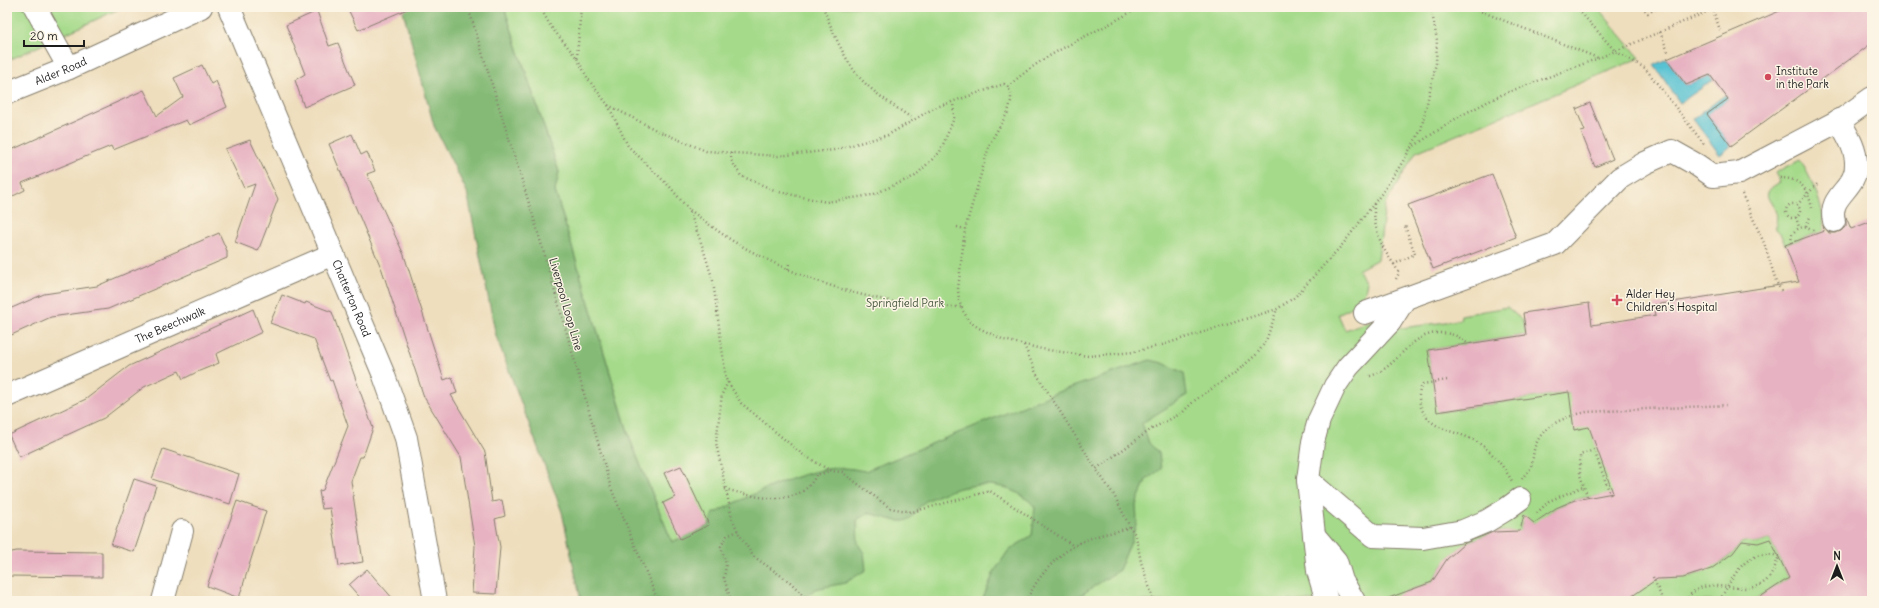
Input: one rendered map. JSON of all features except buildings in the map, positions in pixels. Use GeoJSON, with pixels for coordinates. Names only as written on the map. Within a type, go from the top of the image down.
{"type":"FeatureCollection","features":[{"type":"Feature","properties":{"kind":"street"},"geometry":{"type":"LineString","coordinates":[[35,7],[69,68]]}},
{"type":"Feature","properties":{"kind":"street","name":"Alder Road"},"geometry":{"type":"LineString","coordinates":[[7,93],[69,68],[201,7]]}},
{"type":"Feature","properties":{"kind":"street","name":"Chatterton Road"},"geometry":{"type":"LineString","coordinates":[[229,7],[383,373],[406,438],[435,601]]}},
{"type":"Feature","properties":{"kind":"street"},"geometry":{"type":"LineString","coordinates":[[1365,313],[1555,244],[1620,178],[1645,163],[1672,152],[1697,165],[1713,176],[1739,173],[1839,120],[1872,98]]}},
{"type":"Feature","properties":{"kind":"street"},"geometry":{"type":"LineString","coordinates":[[1834,221],[1832,213],[1834,202],[1852,181],[1856,167],[1851,144],[1839,120]]}},
{"type":"Feature","properties":{"kind":"street","name":"The Beechwalk"},"geometry":{"type":"LineString","coordinates":[[7,396],[333,254]]}},
{"type":"Feature","properties":{"kind":"street"},"geometry":{"type":"LineString","coordinates":[[1327,601],[1318,571],[1308,480],[1313,442],[1319,420],[1335,386],[1347,369],[1390,322],[1404,300]]}},
{"type":"Feature","properties":{"kind":"street"},"geometry":{"type":"LineString","coordinates":[[1308,480],[1374,536],[1423,538],[1463,531],[1487,521],[1505,510],[1518,495]]}},
{"type":"Feature","properties":{"kind":"street"},"geometry":{"type":"LineString","coordinates":[[163,601],[182,531]]}},
{"type":"Feature","properties":{"kind":"street"},"geometry":{"type":"LineString","coordinates":[[1314,535],[1336,560],[1342,581],[1354,601]]}},
{"type":"Feature","properties":{"kind":"path","name":"Liverpool Loop Line"},"geometry":{"type":"LineString","coordinates":[[468,7],[536,229],[611,488],[658,601]]}},
{"type":"Feature","properties":{"kind":"path"},"geometry":{"type":"LineString","coordinates":[[540,7],[551,27],[577,58],[588,79],[608,105],[628,146],[670,187],[689,210],[738,245],[788,269],[819,281],[887,300],[920,306],[961,307]]}},
{"type":"Feature","properties":{"kind":"path"},"geometry":{"type":"LineString","coordinates":[[577,58],[581,7]]}},
{"type":"Feature","properties":{"kind":"path"},"geometry":{"type":"LineString","coordinates":[[823,7],[844,54],[861,80],[913,119]]}},
{"type":"Feature","properties":{"kind":"path"},"geometry":{"type":"LineString","coordinates":[[1008,87],[1023,72],[1042,60],[1111,24],[1139,7]]}},
{"type":"Feature","properties":{"kind":"path"},"geometry":{"type":"LineString","coordinates":[[608,105],[658,131],[706,151],[778,156],[834,150],[888,135],[934,108],[1004,84],[1008,87],[1011,94],[1011,101],[1008,112],[990,143],[965,229],[958,289],[961,307],[970,322],[1004,340],[1088,356],[1134,352],[1162,345],[1277,309],[1294,297],[1343,244],[1374,203],[1411,148],[1421,130],[1436,63],[1437,40],[1431,7]]}},
{"type":"Feature","properties":{"kind":"path"},"geometry":{"type":"LineString","coordinates":[[1470,7],[1599,58]]}},
{"type":"Feature","properties":{"kind":"path"},"geometry":{"type":"LineString","coordinates":[[1576,7],[1615,51]]}},
{"type":"Feature","properties":{"kind":"path"},"geometry":{"type":"LineString","coordinates":[[1642,7],[1648,13],[1660,7]]}},
{"type":"Feature","properties":{"kind":"path"},"geometry":{"type":"LineString","coordinates":[[1411,148],[1460,116],[1503,94],[1599,58],[1712,8],[1718,7]]}},
{"type":"Feature","properties":{"kind":"path"},"geometry":{"type":"LineString","coordinates":[[1712,8],[1720,30]]}},
{"type":"Feature","properties":{"kind":"path"},"geometry":{"type":"LineString","coordinates":[[1660,32],[1669,54]]}},
{"type":"Feature","properties":{"kind":"path"},"geometry":{"type":"LineString","coordinates":[[731,153],[731,160],[741,176],[779,192],[826,202],[872,196],[915,176],[940,152],[954,118],[953,102]]}},
{"type":"Feature","properties":{"kind":"path"},"geometry":{"type":"LineString","coordinates":[[1780,178],[1793,179],[1799,182],[1807,193],[1812,212],[1806,226]]}},
{"type":"Feature","properties":{"kind":"path"},"geometry":{"type":"LineString","coordinates":[[1797,205],[1819,182]]}},
{"type":"Feature","properties":{"kind":"path"},"geometry":{"type":"LineString","coordinates":[[1374,203],[1373,218],[1377,232],[1387,255],[1394,264],[1415,254],[1405,226]]}},
{"type":"Feature","properties":{"kind":"path"},"geometry":{"type":"LineString","coordinates":[[1793,203],[1797,205],[1800,211],[1796,217],[1789,217],[1785,211],[1789,205],[1793,203]]}},
{"type":"Feature","properties":{"kind":"path"},"geometry":{"type":"LineString","coordinates":[[689,210],[713,280],[726,379],[741,402],[769,427],[802,454],[831,471]]}},
{"type":"Feature","properties":{"kind":"path"},"geometry":{"type":"LineString","coordinates":[[1796,217],[1799,227]]}},
{"type":"Feature","properties":{"kind":"path"},"geometry":{"type":"LineString","coordinates":[[1791,243],[1792,234],[1799,227],[1806,226],[1814,230],[1816,234]]}},
{"type":"Feature","properties":{"kind":"path"},"geometry":{"type":"LineString","coordinates":[[957,227],[965,229]]}},
{"type":"Feature","properties":{"kind":"path"},"geometry":{"type":"LineString","coordinates":[[788,269],[789,264]]}},
{"type":"Feature","properties":{"kind":"path"},"geometry":{"type":"LineString","coordinates":[[1096,469],[1153,428],[1182,413],[1194,401],[1234,373],[1257,354],[1266,341],[1277,309]]}},
{"type":"Feature","properties":{"kind":"path"},"geometry":{"type":"LineString","coordinates":[[1347,369],[1363,376],[1377,374],[1415,340],[1425,335],[1450,333],[1461,337],[1468,344]]}},
{"type":"Feature","properties":{"kind":"path"},"geometry":{"type":"LineString","coordinates":[[1024,345],[1036,373],[1114,495],[1136,536],[1141,562],[1154,601]]}},
{"type":"Feature","properties":{"kind":"path"},"geometry":{"type":"LineString","coordinates":[[1447,380],[1424,384],[1419,396],[1423,412],[1437,425],[1449,432],[1476,442],[1487,450],[1496,458],[1518,495]]}},
{"type":"Feature","properties":{"kind":"path"},"geometry":{"type":"LineString","coordinates":[[728,382],[722,394],[716,443],[732,518],[753,556],[790,582],[809,601]]}},
{"type":"Feature","properties":{"kind":"path"},"geometry":{"type":"LineString","coordinates":[[1518,495],[1530,469],[1536,444],[1540,436],[1555,423],[1565,418],[1587,412],[1726,405]]}},
{"type":"Feature","properties":{"kind":"path"},"geometry":{"type":"LineString","coordinates":[[1587,496],[1582,487],[1580,475],[1580,455],[1594,450],[1611,496]]}},
{"type":"Feature","properties":{"kind":"path"},"geometry":{"type":"LineString","coordinates":[[725,489],[774,499],[802,492],[813,483],[816,475],[831,471],[842,472],[890,508],[912,512],[990,491],[1074,546]]}},
{"type":"Feature","properties":{"kind":"path"},"geometry":{"type":"LineString","coordinates":[[1549,501],[1582,487]]}},
{"type":"Feature","properties":{"kind":"path"},"geometry":{"type":"LineString","coordinates":[[1026,601],[1047,569],[1060,556],[1074,546],[1094,537],[1118,532],[1130,527]]}},
{"type":"Feature","properties":{"kind":"path"},"geometry":{"type":"LineString","coordinates":[[731,601],[724,578],[726,565],[721,546],[727,536],[738,531]]}},
{"type":"Feature","properties":{"kind":"path"},"geometry":{"type":"LineString","coordinates":[[1686,601],[1693,591],[1700,587],[1713,586],[1727,588],[1740,588],[1762,583],[1771,574],[1779,556],[1768,554],[1750,558],[1742,564],[1727,588],[1719,601]]}},
{"type":"Feature","properties":{"kind":"path"},"geometry":{"type":"LineString","coordinates":[[1653,577],[1663,601]]}},
{"type":"Feature","properties":{"kind":"green space"},"geometry":{"type":"Polygon","coordinates":[[[7,7],[123,7],[7,61],[7,7]]]}},
{"type":"Feature","properties":{"kind":"green space"},"geometry":{"type":"Polygon","coordinates":[[[402,7],[504,7],[559,172],[555,191],[631,442],[672,542],[709,525],[713,514],[795,477],[829,469],[846,468],[865,471],[1058,392],[1150,360],[1163,363],[1184,373],[1187,395],[1142,423],[1149,443],[1159,453],[1161,469],[1146,480],[1136,505],[1137,521],[1131,542],[1119,570],[1072,601],[982,601],[994,572],[1008,551],[1032,535],[1035,507],[1023,497],[1011,490],[997,486],[983,485],[968,486],[926,501],[908,520],[900,521],[868,513],[857,520],[858,544],[864,553],[866,570],[845,583],[815,589],[802,601],[581,601],[562,512],[496,336],[467,192],[434,126],[402,7]]]}},
{"type":"Feature","properties":{"kind":"green space","name":"Springfield Park"},"geometry":{"type":"Polygon","coordinates":[[[504,7],[1597,7],[1640,58],[1416,152],[1385,205],[1378,259],[1358,270],[1367,282],[1363,296],[1354,306],[1338,314],[1345,330],[1383,316],[1395,329],[1460,320],[1461,315],[1507,307],[1524,322],[1526,335],[1428,350],[1438,412],[1666,377],[1719,380],[1611,496],[1590,497],[1570,502],[1561,505],[1552,511],[1537,525],[1529,520],[1522,523],[1520,532],[1493,532],[1467,542],[1447,559],[1432,582],[1405,592],[1408,601],[701,601],[672,542],[631,442],[555,191],[559,172],[504,7]]]}},
{"type":"Feature","properties":{"kind":"green space"},"geometry":{"type":"Polygon","coordinates":[[[1800,160],[1811,180],[1820,202],[1826,239],[1818,233],[1785,245],[1780,233],[1776,229],[1777,215],[1768,194],[1769,190],[1773,186],[1780,182],[1775,173],[1800,160]]]}},
{"type":"Feature","properties":{"kind":"green space"},"geometry":{"type":"Polygon","coordinates":[[[1770,539],[1789,578],[1754,601],[1625,601],[1649,579],[1692,576],[1719,564],[1733,553],[1741,543],[1747,541],[1758,543],[1770,539]]]}},
{"type":"Feature","properties":{"kind":"water"},"geometry":{"type":"Polygon","coordinates":[[[1667,59],[1686,85],[1710,75],[1713,80],[1680,103],[1654,65],[1667,59]]]}},
{"type":"Feature","properties":{"kind":"water"},"geometry":{"type":"Polygon","coordinates":[[[1725,95],[1728,99],[1708,114],[1731,146],[1720,155],[1693,119],[1725,95]]]}},
{"type":"Feature","properties":{"kind":"place","name":"Institute in the Park"},"geometry":{"type":"Point","coordinates":[1768,77]}},
{"type":"Feature","properties":{"kind":"place","name":"Alder Hey Children's Hospital"},"geometry":{"type":"Point","coordinates":[1617,300]}}]}
